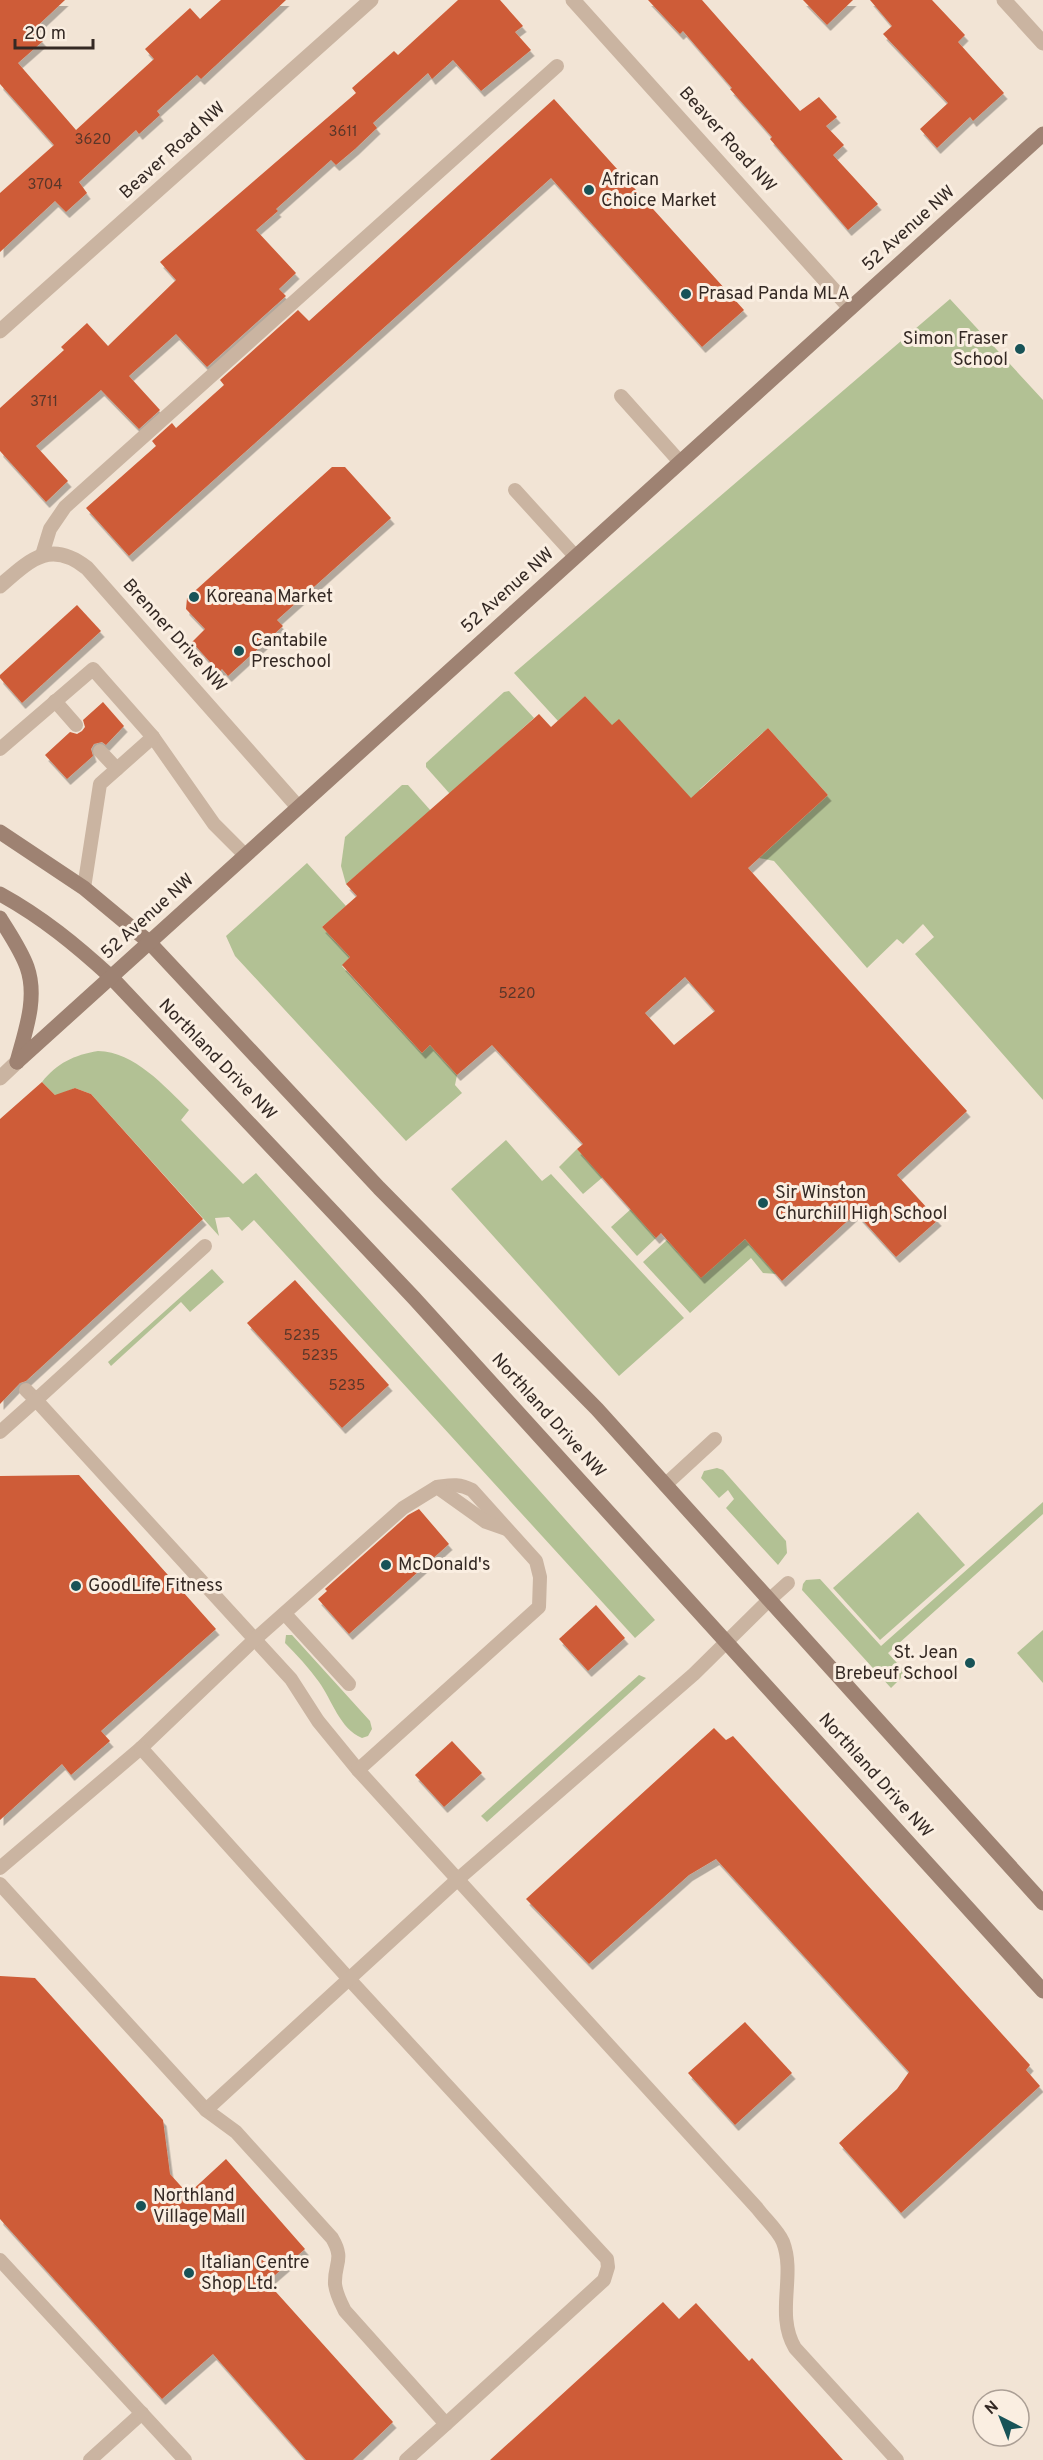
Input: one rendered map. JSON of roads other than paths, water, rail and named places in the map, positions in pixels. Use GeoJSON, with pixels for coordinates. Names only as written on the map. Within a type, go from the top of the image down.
{"type":"FeatureCollection","features":[{"type":"Feature","properties":{"kind":"street","name":"Beaver Road NW"},"geometry":{"type":"LineString","coordinates":[[0,332],[371,0]]}},
{"type":"Feature","properties":{"kind":"street","name":"Beaver Road NW"},"geometry":{"type":"LineString","coordinates":[[573,0],[850,308]]}},
{"type":"Feature","properties":{"kind":"street"},"geometry":{"type":"LineString","coordinates":[[1004,0],[1043,43]]}},
{"type":"Feature","properties":{"kind":"street","name":"52 Avenue NW"},"geometry":{"type":"LineString","coordinates":[[0,1078],[1043,134]]}},
{"type":"Feature","properties":{"kind":"street","name":"Brenner Drive NW"},"geometry":{"type":"LineString","coordinates":[[42,555],[60,553],[73,557],[87,568],[298,807]]}},
{"type":"Feature","properties":{"kind":"street"},"geometry":{"type":"LineString","coordinates":[[0,586],[26,562],[42,555]]}},
{"type":"Feature","properties":{"kind":"street","name":"Northland Drive NW"},"geometry":{"type":"LineString","coordinates":[[0,832],[84,888],[149,942],[379,1188],[597,1409],[1043,1904]]}},
{"type":"Feature","properties":{"kind":"street","name":"Northland Drive NW"},"geometry":{"type":"LineString","coordinates":[[0,894],[31,911],[57,930],[111,977],[414,1298],[1043,1991]]}},
{"type":"Feature","properties":{"kind":"street"},"geometry":{"type":"LineString","coordinates":[[0,918],[27,966],[31,984],[28,1020],[17,1062]]}},
{"type":"Feature","properties":{"kind":"lane"},"geometry":{"type":"LineString","coordinates":[[42,555],[50,529],[65,507],[557,66]]}},
{"type":"Feature","properties":{"kind":"lane"},"geometry":{"type":"LineString","coordinates":[[621,396],[680,462]]}},
{"type":"Feature","properties":{"kind":"lane"},"geometry":{"type":"LineString","coordinates":[[515,490],[575,556]]}},
{"type":"Feature","properties":{"kind":"lane"},"geometry":{"type":"LineString","coordinates":[[0,748],[93,669],[153,737],[214,824],[245,855]]}},
{"type":"Feature","properties":{"kind":"lane"},"geometry":{"type":"LineString","coordinates":[[55,701],[76,725]]}},
{"type":"Feature","properties":{"kind":"lane"},"geometry":{"type":"LineString","coordinates":[[84,888],[100,784],[153,737]]}},
{"type":"Feature","properties":{"kind":"lane"},"geometry":{"type":"LineString","coordinates":[[100,752],[117,769]]}},
{"type":"Feature","properties":{"kind":"lane"},"geometry":{"type":"LineString","coordinates":[[0,1432],[205,1246]]}},
{"type":"Feature","properties":{"kind":"lane"},"geometry":{"type":"LineString","coordinates":[[26,1390],[291,1679],[318,1721],[358,1770],[669,2111],[777,2234],[782,2241],[786,2259],[787,2334],[795,2348],[897,2460]]}},
{"type":"Feature","properties":{"kind":"lane"},"geometry":{"type":"LineString","coordinates":[[665,1485],[715,1439]]}},
{"type":"Feature","properties":{"kind":"lane"},"geometry":{"type":"LineString","coordinates":[[0,1868],[141,1748],[254,1640],[404,1508],[437,1487],[462,1485],[472,1490],[536,1561],[539,1568],[539,1607],[358,1770]]}},
{"type":"Feature","properties":{"kind":"lane"},"geometry":{"type":"LineString","coordinates":[[206,2110],[457,1880],[694,1674],[788,1583]]}},
{"type":"Feature","properties":{"kind":"lane"},"geometry":{"type":"LineString","coordinates":[[285,1614],[348,1684]]}},
{"type":"Feature","properties":{"kind":"lane"},"geometry":{"type":"LineString","coordinates":[[141,1748],[349,1979],[607,2259],[608,2266],[604,2280],[406,2460]]}},
{"type":"Feature","properties":{"kind":"lane"},"geometry":{"type":"LineString","coordinates":[[0,1884],[206,2110],[236,2132],[333,2238],[339,2250],[335,2284],[345,2311],[446,2424]]}},
{"type":"Feature","properties":{"kind":"lane"},"geometry":{"type":"LineString","coordinates":[[0,2260],[182,2459]]}},
{"type":"Feature","properties":{"kind":"lane"},"geometry":{"type":"LineString","coordinates":[[90,2460],[142,2413]]}},
{"type":"Feature","properties":{"kind":"place","name":"African Choice Market"},"geometry":{"type":"Point","coordinates":[589,190]}},
{"type":"Feature","properties":{"kind":"place","name":"Prasad Panda MLA"},"geometry":{"type":"Point","coordinates":[686,294]}},
{"type":"Feature","properties":{"kind":"place","name":"Simon Fraser School"},"geometry":{"type":"Point","coordinates":[1020,349]}},
{"type":"Feature","properties":{"kind":"place","name":"Koreana Market"},"geometry":{"type":"Point","coordinates":[194,597]}},
{"type":"Feature","properties":{"kind":"place","name":"Cantabile Preschool"},"geometry":{"type":"Point","coordinates":[239,651]}},
{"type":"Feature","properties":{"kind":"place","name":"Sir Winston Churchill High School"},"geometry":{"type":"Point","coordinates":[763,1203]}},
{"type":"Feature","properties":{"kind":"place","name":"McDonald's"},"geometry":{"type":"Point","coordinates":[386,1565]}},
{"type":"Feature","properties":{"kind":"place","name":"GoodLife Fitness"},"geometry":{"type":"Point","coordinates":[76,1586]}},
{"type":"Feature","properties":{"kind":"place","name":"St. Jean Brebeuf School"},"geometry":{"type":"Point","coordinates":[970,1663]}},
{"type":"Feature","properties":{"kind":"place","name":"Northland Village Mall"},"geometry":{"type":"Point","coordinates":[141,2206]}},
{"type":"Feature","properties":{"kind":"place","name":"Italian Centre Shop Ltd."},"geometry":{"type":"Point","coordinates":[189,2273]}}]}
